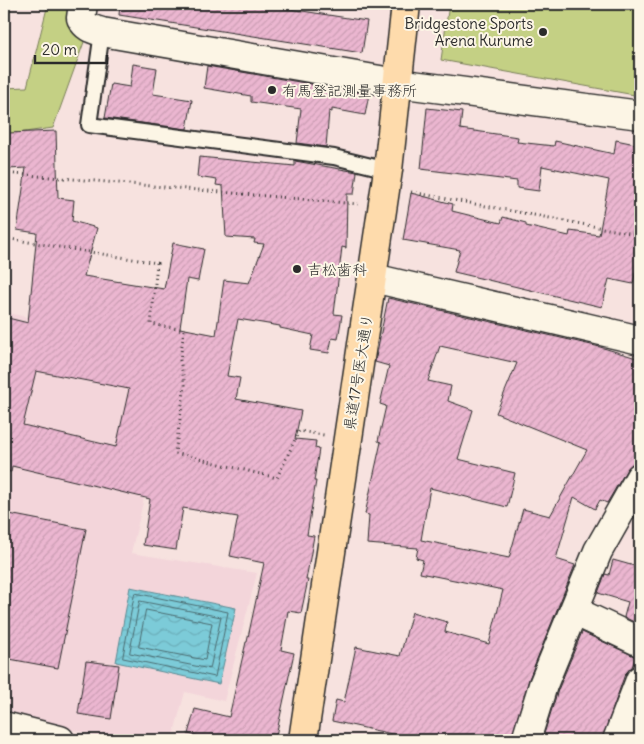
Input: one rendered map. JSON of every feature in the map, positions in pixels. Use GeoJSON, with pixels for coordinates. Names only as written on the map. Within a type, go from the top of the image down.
{"type":"FeatureCollection","features":[{"type":"Feature","properties":{"kind":"main road","name":"県道17号医大通り"},"geometry":{"type":"LineString","coordinates":[[303,740],[387,179],[406,4]]}},
{"type":"Feature","properties":{"kind":"street"},"geometry":{"type":"LineString","coordinates":[[83,4],[81,18],[84,25],[90,29],[102,32],[397,83],[640,115]]}},
{"type":"Feature","properties":{"kind":"street"},"geometry":{"type":"LineString","coordinates":[[373,278],[640,340]]}},
{"type":"Feature","properties":{"kind":"street"},"geometry":{"type":"LineString","coordinates":[[526,740],[543,685],[598,551],[640,477]]}},
{"type":"Feature","properties":{"kind":"street"},"geometry":{"type":"LineString","coordinates":[[574,611],[640,642]]}},
{"type":"Feature","properties":{"kind":"street"},"geometry":{"type":"LineString","coordinates":[[617,740],[640,680]]}},
{"type":"Feature","properties":{"kind":"street"},"geometry":{"type":"LineString","coordinates":[[4,726],[60,740]]}},
{"type":"Feature","properties":{"kind":"lane"},"geometry":{"type":"LineString","coordinates":[[102,32],[89,125],[334,157],[387,179]]}},
{"type":"Feature","properties":{"kind":"path"},"geometry":{"type":"LineString","coordinates":[[4,173],[361,204]]}},
{"type":"Feature","properties":{"kind":"path"},"geometry":{"type":"LineString","coordinates":[[387,179],[640,235]]}},
{"type":"Feature","properties":{"kind":"path"},"geometry":{"type":"LineString","coordinates":[[4,238],[157,263],[151,324],[184,330],[180,360],[185,385],[175,453],[277,478],[299,430],[347,439]]}},
{"type":"Feature","properties":{"kind":"shaded area"},"geometry":{"type":"Polygon","coordinates":[[[4,312],[179,351],[131,553],[257,573],[224,701],[185,692],[172,740],[115,740],[4,713],[4,312]]]}},
{"type":"Feature","properties":{"kind":"green space"},"geometry":{"type":"Polygon","coordinates":[[[48,4],[72,4],[70,17],[84,42],[53,128],[4,135],[4,88],[27,87],[48,4]]]}},
{"type":"Feature","properties":{"kind":"green space","name":"Bridgestone Sports Arena Kurume"},"geometry":{"type":"Polygon","coordinates":[[[449,4],[640,4],[640,96],[441,60],[449,4]]]}},
{"type":"Feature","properties":{"kind":"water"},"geometry":{"type":"Polygon","coordinates":[[[130,587],[236,608],[219,684],[116,662],[130,587]]]}},
{"type":"Feature","properties":{"kind":"building"},"geometry":{"type":"Polygon","coordinates":[[[120,4],[257,4],[367,21],[362,53],[119,15],[120,4]]]}},
{"type":"Feature","properties":{"kind":"building"},"geometry":{"type":"Polygon","coordinates":[[[133,64],[157,68],[153,94],[192,100],[187,129],[105,118],[111,84],[130,87],[133,64]]]}},
{"type":"Feature","properties":{"kind":"building"},"geometry":{"type":"Polygon","coordinates":[[[207,66],[369,94],[365,115],[332,109],[332,112],[329,111],[326,147],[297,143],[301,109],[251,102],[251,96],[204,88],[207,66]]]}},
{"type":"Feature","properties":{"kind":"building"},"geometry":{"type":"Polygon","coordinates":[[[427,108],[462,112],[460,129],[518,137],[517,142],[554,146],[555,141],[614,154],[616,140],[640,145],[640,250],[633,284],[609,279],[602,307],[454,272],[460,250],[403,240],[411,193],[453,204],[452,211],[501,223],[503,217],[526,223],[526,226],[569,236],[570,231],[599,235],[609,180],[542,166],[539,191],[517,188],[517,181],[421,169],[427,108]]]}},
{"type":"Feature","properties":{"kind":"building"},"geometry":{"type":"Polygon","coordinates":[[[56,131],[58,198],[74,200],[72,221],[97,228],[84,276],[164,289],[173,243],[204,249],[198,281],[187,279],[180,328],[216,335],[224,280],[249,283],[264,244],[254,243],[255,239],[226,237],[223,186],[216,185],[217,180],[197,177],[199,157],[295,166],[295,161],[357,172],[354,194],[347,194],[346,248],[342,247],[334,314],[342,315],[338,339],[332,338],[329,353],[310,350],[313,335],[280,328],[280,326],[238,319],[227,376],[240,378],[236,399],[301,411],[295,439],[316,441],[315,448],[319,449],[307,535],[314,536],[306,580],[308,580],[301,613],[288,611],[281,650],[294,653],[275,740],[196,740],[197,736],[188,734],[195,709],[229,717],[247,642],[264,563],[230,556],[238,517],[183,508],[176,550],[143,545],[150,499],[12,466],[11,472],[4,471],[4,317],[28,323],[37,233],[17,230],[26,168],[8,169],[9,133],[56,131]],[[36,371],[23,425],[116,447],[129,389],[36,371]]]}},
{"type":"Feature","properties":{"kind":"building"},"geometry":{"type":"Polygon","coordinates":[[[388,298],[600,347],[640,359],[640,461],[633,463],[627,469],[607,503],[600,500],[595,509],[574,497],[556,559],[575,565],[529,679],[511,740],[406,740],[406,737],[332,721],[336,700],[344,702],[356,647],[400,656],[412,612],[447,622],[445,632],[489,644],[503,590],[420,573],[423,560],[416,558],[418,548],[367,544],[369,515],[365,514],[381,442],[378,441],[386,406],[380,404],[389,366],[375,362],[388,298]],[[440,346],[428,381],[451,386],[448,401],[473,410],[458,459],[515,473],[507,507],[430,488],[421,540],[509,558],[523,509],[550,516],[587,450],[496,413],[517,363],[440,346]]]}},
{"type":"Feature","properties":{"kind":"building"},"geometry":{"type":"Polygon","coordinates":[[[4,513],[86,529],[58,668],[4,658],[4,513]]]}},
{"type":"Feature","properties":{"kind":"building"},"geometry":{"type":"Polygon","coordinates":[[[613,560],[638,567],[635,580],[640,581],[640,625],[624,617],[628,602],[598,593],[605,574],[609,575],[613,560]]]}},
{"type":"Feature","properties":{"kind":"building"},"geometry":{"type":"Polygon","coordinates":[[[582,632],[636,657],[632,667],[625,674],[602,740],[542,740],[558,690],[582,632]]]}},
{"type":"Feature","properties":{"kind":"building"},"geometry":{"type":"Polygon","coordinates":[[[86,661],[119,665],[111,719],[78,714],[86,661]]]}},
{"type":"Feature","properties":{"kind":"building"},"geometry":{"type":"Polygon","coordinates":[[[640,723],[640,740],[634,740],[640,723]]]}},
{"type":"Feature","properties":{"kind":"place","name":"Bridgestone Sports Arena Kurume"},"geometry":{"type":"Point","coordinates":[543,32]}},
{"type":"Feature","properties":{"kind":"place","name":"有馬登記測量事務所"},"geometry":{"type":"Point","coordinates":[272,90]}},
{"type":"Feature","properties":{"kind":"place","name":"吉松歯科"},"geometry":{"type":"Point","coordinates":[297,269]}}]}
